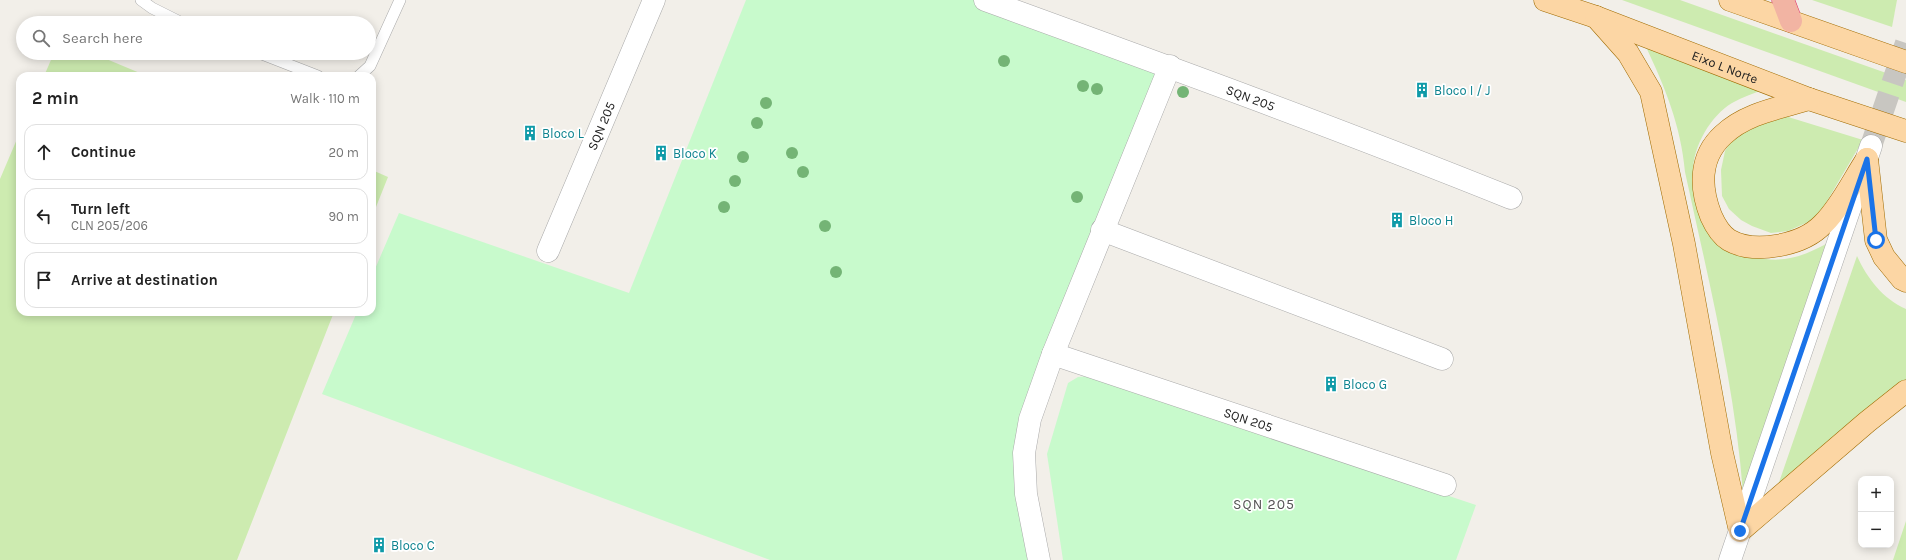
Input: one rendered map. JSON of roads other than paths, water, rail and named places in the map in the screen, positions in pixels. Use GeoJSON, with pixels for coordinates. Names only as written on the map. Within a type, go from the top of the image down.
{"type":"FeatureCollection","features":[{"type":"Feature","properties":{"kind":"highway"},"geometry":{"type":"LineString","coordinates":[[1783,0],[1791,21]]}},
{"type":"Feature","properties":{"kind":"main road","name":"Eixo L Norte"},"geometry":{"type":"LineString","coordinates":[[1545,0],[1809,99],[1906,131]]}},
{"type":"Feature","properties":{"kind":"main road"},"geometry":{"type":"LineString","coordinates":[[1730,0],[1906,62]]}},
{"type":"Feature","properties":{"kind":"main road"},"geometry":{"type":"LineString","coordinates":[[1596,18],[1628,53],[1651,92],[1684,244],[1722,453],[1740,531],[1867,422],[1906,391]]}},
{"type":"Feature","properties":{"kind":"main road"},"geometry":{"type":"LineString","coordinates":[[1809,99],[1748,117],[1723,135],[1711,150],[1705,164],[1702,180],[1706,203],[1721,233],[1730,240],[1760,247],[1778,246],[1796,242],[1822,225],[1839,203],[1869,152]]}},
{"type":"Feature","properties":{"kind":"main road"},"geometry":{"type":"LineString","coordinates":[[1869,152],[1876,240],[1884,257],[1902,279],[1906,281]]}},
{"type":"Feature","properties":{"kind":"street","name":"SQN 205"},"geometry":{"type":"LineString","coordinates":[[548,251],[654,0]]}},
{"type":"Feature","properties":{"kind":"street","name":"SQN 205"},"geometry":{"type":"LineString","coordinates":[[985,0],[1170,66],[1384,147],[1511,198]]}},
{"type":"Feature","properties":{"kind":"street"},"geometry":{"type":"LineString","coordinates":[[1039,560],[1026,494],[1024,454],[1030,419],[1053,354],[1102,230],[1170,66]]}},
{"type":"Feature","properties":{"kind":"street"},"geometry":{"type":"LineString","coordinates":[[1730,560],[1869,152]]}},
{"type":"Feature","properties":{"kind":"street"},"geometry":{"type":"LineString","coordinates":[[1102,230],[1442,359]]}},
{"type":"Feature","properties":{"kind":"street","name":"SQN 205"},"geometry":{"type":"LineString","coordinates":[[1053,354],[1445,485]]}},
{"type":"Feature","properties":{"kind":"lane"},"geometry":{"type":"LineString","coordinates":[[141,0],[152,8],[168,16]]}},
{"type":"Feature","properties":{"kind":"lane"},"geometry":{"type":"LineString","coordinates":[[376,53],[400,0]]}},
{"type":"Feature","properties":{"kind":"lane"},"geometry":{"type":"LineString","coordinates":[[277,60],[308,72]]}},
{"type":"Feature","properties":{"kind":"lane"},"geometry":{"type":"LineString","coordinates":[[363,72],[370,66],[373,60]]}},
{"type":"Feature","properties":{"kind":"tunnel"},"geometry":{"type":"LineString","coordinates":[[1871,146],[1906,43]]}},
{"type":"Feature","properties":{"kind":"place","name":"Bloco I / J"},"geometry":{"type":"Point","coordinates":[1422,90]}},
{"type":"Feature","properties":{"kind":"place","name":"Bloco L"},"geometry":{"type":"Point","coordinates":[530,133]}},
{"type":"Feature","properties":{"kind":"place","name":"Bloco K"},"geometry":{"type":"Point","coordinates":[661,153]}},
{"type":"Feature","properties":{"kind":"place","name":"Bloco H"},"geometry":{"type":"Point","coordinates":[1397,220]}},
{"type":"Feature","properties":{"kind":"place","name":"Bloco G"},"geometry":{"type":"Point","coordinates":[1331,384]}},
{"type":"Feature","properties":{"kind":"place","name":"Bloco C"},"geometry":{"type":"Point","coordinates":[379,545]}},
{"type":"Feature","properties":{"kind":"district","name":"SQN 205"},"geometry":{"type":"Point","coordinates":[1264,504]}}]}
